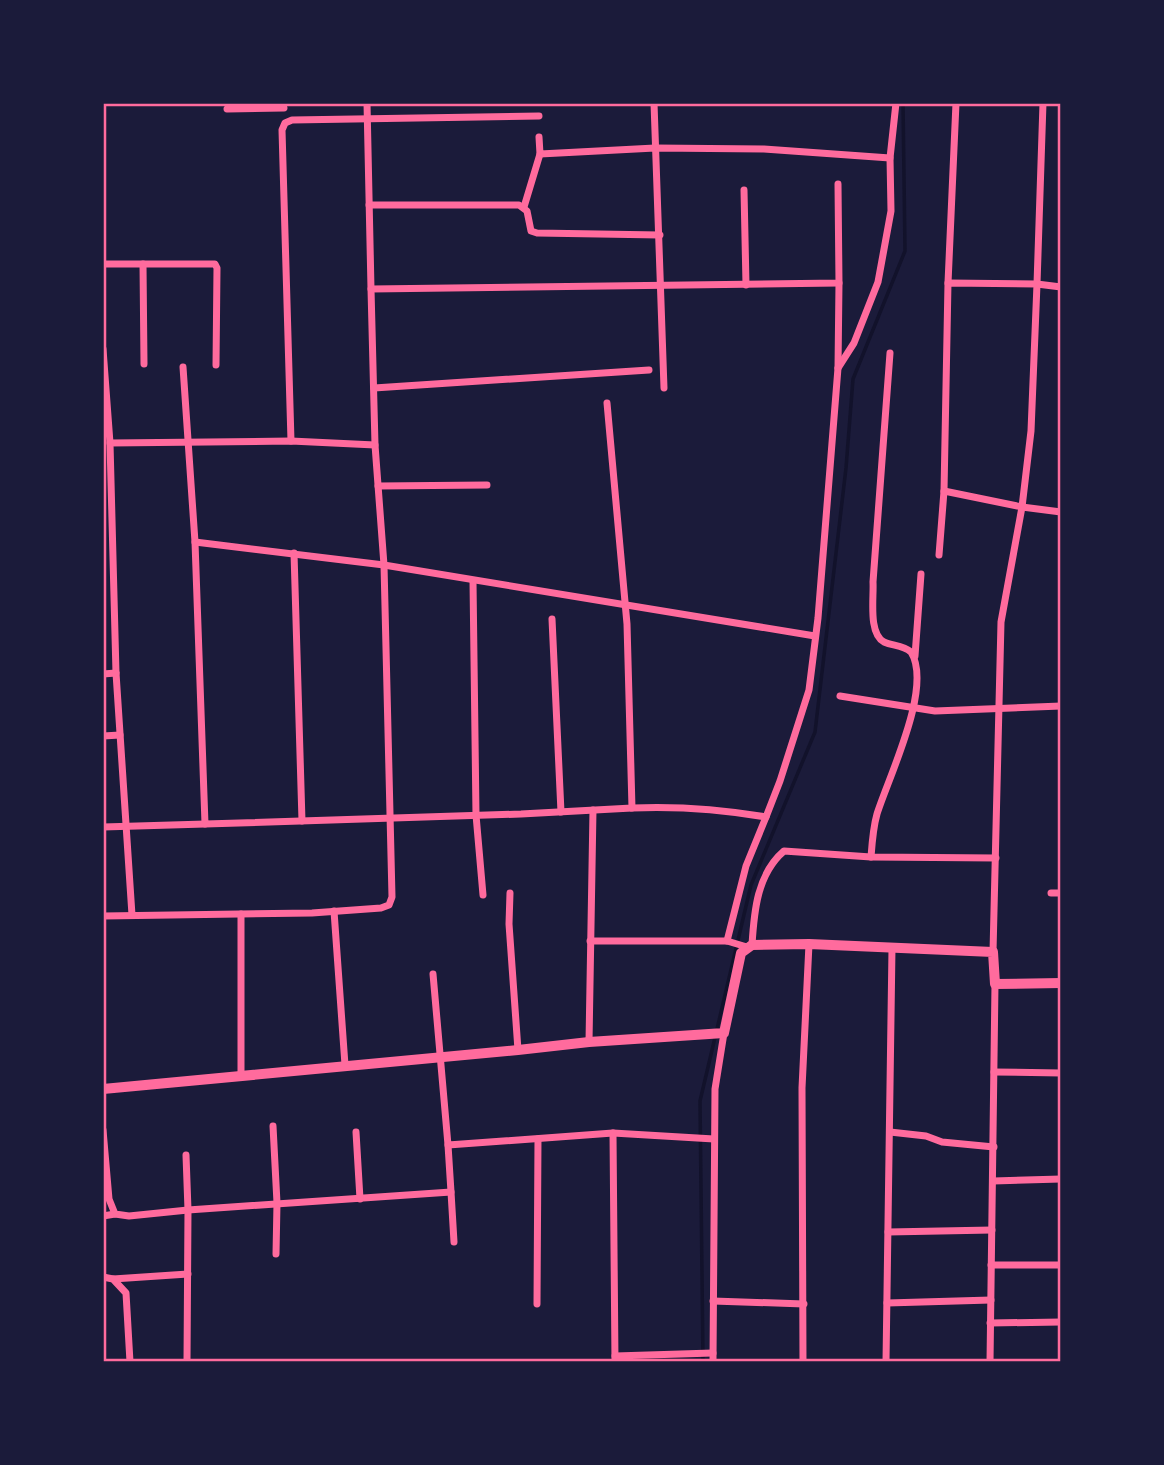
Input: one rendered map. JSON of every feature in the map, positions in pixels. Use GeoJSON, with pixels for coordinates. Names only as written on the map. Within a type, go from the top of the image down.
{"type":"FeatureCollection","features":[{"type":"Feature","properties":{"kind":"main road"},"geometry":{"type":"LineString","coordinates":[[103,1089],[242,1074],[518,1051],[589,1042],[723,1033],[741,953],[746,946],[809,944],[993,952],[995,984],[1061,983]]}},
{"type":"Feature","properties":{"kind":"street"},"geometry":{"type":"LineString","coordinates":[[103,916],[381,908],[388,905],[392,897],[384,565],[375,445],[367,103]]}},
{"type":"Feature","properties":{"kind":"street"},"geometry":{"type":"LineString","coordinates":[[654,103],[664,388]]}},
{"type":"Feature","properties":{"kind":"street"},"geometry":{"type":"LineString","coordinates":[[838,368],[854,343],[878,282],[891,211],[890,158],[896,103]]}},
{"type":"Feature","properties":{"kind":"street"},"geometry":{"type":"LineString","coordinates":[[939,555],[944,491],[948,283],[956,103]]}},
{"type":"Feature","properties":{"kind":"street"},"geometry":{"type":"LineString","coordinates":[[993,952],[1001,622],[1022,507],[1031,431],[1043,103]]}},
{"type":"Feature","properties":{"kind":"street"},"geometry":{"type":"LineString","coordinates":[[228,109],[284,105],[285,123],[282,130],[291,441]]}},
{"type":"Feature","properties":{"kind":"street"},"geometry":{"type":"LineString","coordinates":[[285,123],[292,120],[539,116]]}},
{"type":"Feature","properties":{"kind":"street"},"geometry":{"type":"LineString","coordinates":[[539,137],[540,153],[524,207],[531,231],[660,235]]}},
{"type":"Feature","properties":{"kind":"street"},"geometry":{"type":"LineString","coordinates":[[540,153],[655,148],[764,149],[890,158]]}},
{"type":"Feature","properties":{"kind":"street"},"geometry":{"type":"LineString","coordinates":[[730,941],[746,866],[780,781],[809,690],[816,636],[838,368],[838,184]]}},
{"type":"Feature","properties":{"kind":"street"},"geometry":{"type":"LineString","coordinates":[[744,190],[746,285]]}},
{"type":"Feature","properties":{"kind":"street"},"geometry":{"type":"LineString","coordinates":[[369,205],[524,207]]}},
{"type":"Feature","properties":{"kind":"street"},"geometry":{"type":"LineString","coordinates":[[103,264],[215,264],[216,365]]}},
{"type":"Feature","properties":{"kind":"street"},"geometry":{"type":"LineString","coordinates":[[143,264],[144,364]]}},
{"type":"Feature","properties":{"kind":"street"},"geometry":{"type":"LineString","coordinates":[[371,289],[839,283]]}},
{"type":"Feature","properties":{"kind":"street"},"geometry":{"type":"LineString","coordinates":[[948,283],[1037,284],[1061,287]]}},
{"type":"Feature","properties":{"kind":"street"},"geometry":{"type":"LineString","coordinates":[[103,349],[110,443],[120,735],[132,915]]}},
{"type":"Feature","properties":{"kind":"street"},"geometry":{"type":"LineString","coordinates":[[890,353],[873,582],[874,615],[876,633],[880,638],[906,648],[915,657]]}},
{"type":"Feature","properties":{"kind":"street"},"geometry":{"type":"LineString","coordinates":[[183,368],[195,542],[205,824]]}},
{"type":"Feature","properties":{"kind":"street"},"geometry":{"type":"LineString","coordinates":[[374,388],[649,370]]}},
{"type":"Feature","properties":{"kind":"street"},"geometry":{"type":"LineString","coordinates":[[607,403],[625,603],[632,808]]}},
{"type":"Feature","properties":{"kind":"street"},"geometry":{"type":"LineString","coordinates":[[110,443],[291,441],[375,445]]}},
{"type":"Feature","properties":{"kind":"street"},"geometry":{"type":"LineString","coordinates":[[379,486],[486,485]]}},
{"type":"Feature","properties":{"kind":"street"},"geometry":{"type":"LineString","coordinates":[[944,491],[1061,512]]}},
{"type":"Feature","properties":{"kind":"street"},"geometry":{"type":"LineString","coordinates":[[195,542],[384,565],[816,636]]}},
{"type":"Feature","properties":{"kind":"street"},"geometry":{"type":"LineString","coordinates":[[294,553],[302,821]]}},
{"type":"Feature","properties":{"kind":"street"},"geometry":{"type":"LineString","coordinates":[[871,857],[877,815],[914,709],[921,574]]}},
{"type":"Feature","properties":{"kind":"street"},"geometry":{"type":"LineString","coordinates":[[473,581],[476,815],[483,895]]}},
{"type":"Feature","properties":{"kind":"street"},"geometry":{"type":"LineString","coordinates":[[552,620],[561,812]]}},
{"type":"Feature","properties":{"kind":"street"},"geometry":{"type":"LineString","coordinates":[[103,674],[117,673]]}},
{"type":"Feature","properties":{"kind":"street"},"geometry":{"type":"LineString","coordinates":[[840,696],[914,709],[997,710],[1061,706]]}},
{"type":"Feature","properties":{"kind":"street"},"geometry":{"type":"LineString","coordinates":[[103,736],[120,735]]}},
{"type":"Feature","properties":{"kind":"street"},"geometry":{"type":"LineString","coordinates":[[103,827],[685,806],[765,817]]}},
{"type":"Feature","properties":{"kind":"street"},"geometry":{"type":"LineString","coordinates":[[589,1042],[593,810]]}},
{"type":"Feature","properties":{"kind":"street"},"geometry":{"type":"LineString","coordinates":[[590,941],[730,941],[746,946],[759,891],[773,864],[784,851],[871,857],[996,858]]}},
{"type":"Feature","properties":{"kind":"street"},"geometry":{"type":"LineString","coordinates":[[510,893],[509,924],[518,1051]]}},
{"type":"Feature","properties":{"kind":"street"},"geometry":{"type":"LineString","coordinates":[[1051,894],[1061,893]]}},
{"type":"Feature","properties":{"kind":"street"},"geometry":{"type":"LineString","coordinates":[[334,911],[345,1065]]}},
{"type":"Feature","properties":{"kind":"street"},"geometry":{"type":"LineString","coordinates":[[241,914],[242,1074]]}},
{"type":"Feature","properties":{"kind":"street"},"geometry":{"type":"LineString","coordinates":[[803,1362],[802,1088],[809,944]]}},
{"type":"Feature","properties":{"kind":"street"},"geometry":{"type":"LineString","coordinates":[[886,1362],[892,948]]}},
{"type":"Feature","properties":{"kind":"street"},"geometry":{"type":"LineString","coordinates":[[433,974],[454,1242]]}},
{"type":"Feature","properties":{"kind":"street"},"geometry":{"type":"LineString","coordinates":[[990,1362],[995,984]]}},
{"type":"Feature","properties":{"kind":"street"},"geometry":{"type":"LineString","coordinates":[[613,1133],[615,1359],[696,1353],[712,1356],[712,1139],[715,1089],[723,1033]]}},
{"type":"Feature","properties":{"kind":"street"},"geometry":{"type":"LineString","coordinates":[[994,1072],[1061,1073]]}},
{"type":"Feature","properties":{"kind":"street"},"geometry":{"type":"LineString","coordinates":[[273,1126],[277,1203],[276,1254]]}},
{"type":"Feature","properties":{"kind":"street"},"geometry":{"type":"LineString","coordinates":[[103,1130],[109,1199],[115,1214]]}},
{"type":"Feature","properties":{"kind":"street"},"geometry":{"type":"LineString","coordinates":[[356,1132],[360,1199]]}},
{"type":"Feature","properties":{"kind":"street"},"geometry":{"type":"LineString","coordinates":[[890,1132],[926,1136],[942,1142],[993,1147]]}},
{"type":"Feature","properties":{"kind":"street"},"geometry":{"type":"LineString","coordinates":[[448,1144],[613,1133],[712,1139]]}},
{"type":"Feature","properties":{"kind":"street"},"geometry":{"type":"LineString","coordinates":[[537,1304],[538,1139]]}},
{"type":"Feature","properties":{"kind":"street"},"geometry":{"type":"LineString","coordinates":[[186,1155],[187,1362]]}},
{"type":"Feature","properties":{"kind":"street"},"geometry":{"type":"LineString","coordinates":[[993,1181],[1061,1179]]}},
{"type":"Feature","properties":{"kind":"street"},"geometry":{"type":"LineString","coordinates":[[103,1216],[451,1192]]}},
{"type":"Feature","properties":{"kind":"street"},"geometry":{"type":"LineString","coordinates":[[888,1232],[992,1230]]}},
{"type":"Feature","properties":{"kind":"street"},"geometry":{"type":"LineString","coordinates":[[991,1265],[1061,1265]]}},
{"type":"Feature","properties":{"kind":"street"},"geometry":{"type":"LineString","coordinates":[[103,1278],[188,1274]]}},
{"type":"Feature","properties":{"kind":"street"},"geometry":{"type":"LineString","coordinates":[[114,1279],[126,1293],[130,1362]]}},
{"type":"Feature","properties":{"kind":"street"},"geometry":{"type":"LineString","coordinates":[[887,1303],[991,1300]]}},
{"type":"Feature","properties":{"kind":"street"},"geometry":{"type":"LineString","coordinates":[[713,1301],[804,1304]]}},
{"type":"Feature","properties":{"kind":"street"},"geometry":{"type":"LineString","coordinates":[[990,1323],[1061,1322]]}},
{"type":"Feature","properties":{"kind":"waterway"},"geometry":{"type":"LineString","coordinates":[[703,1362],[700,1101],[751,885],[815,732],[846,468],[853,379],[905,251],[903,103]]}}]}
